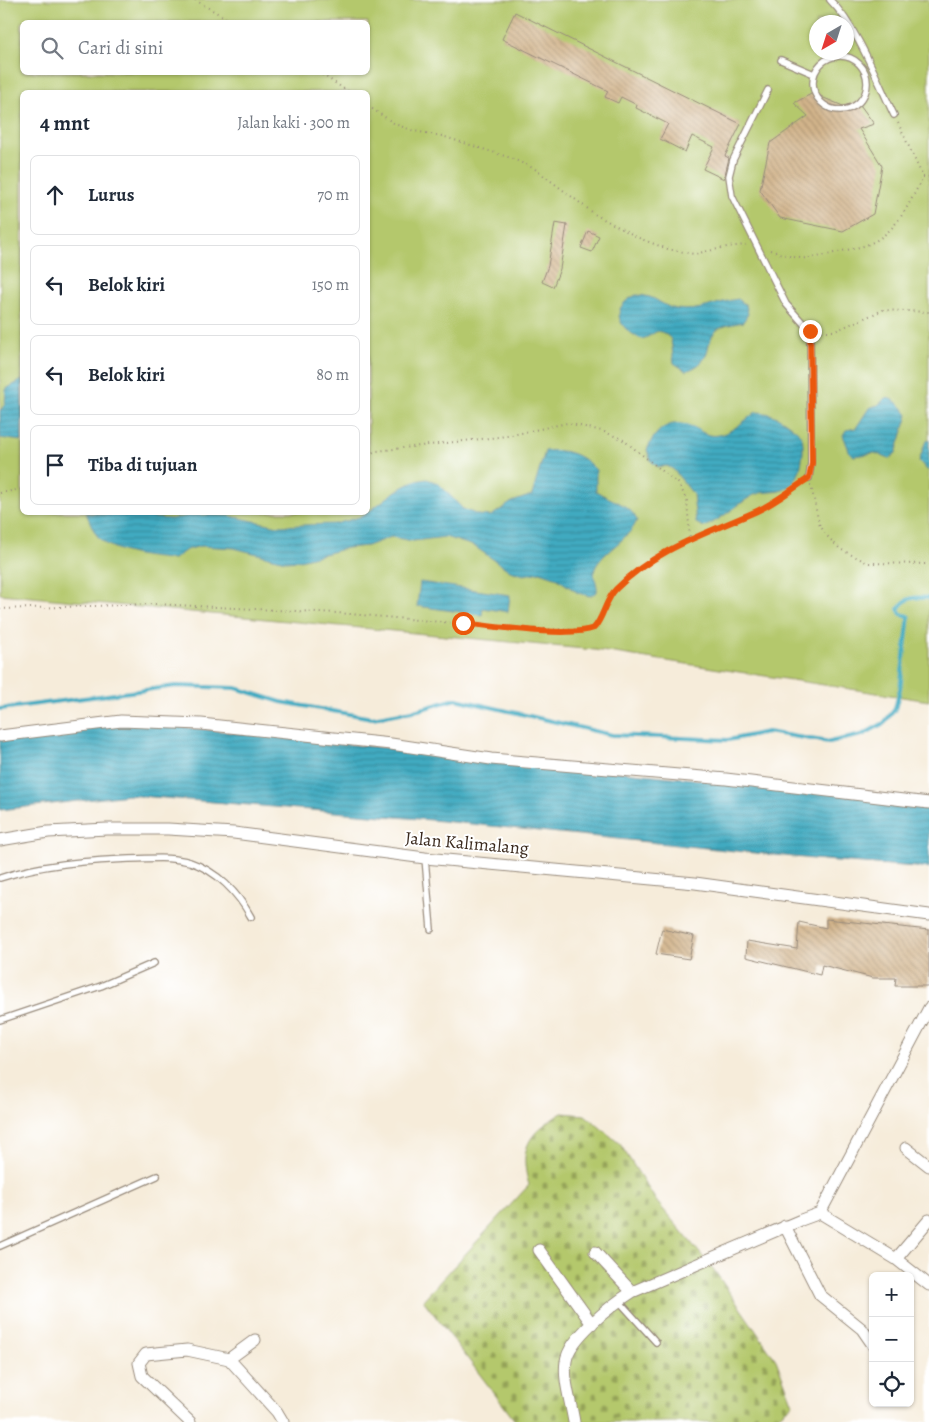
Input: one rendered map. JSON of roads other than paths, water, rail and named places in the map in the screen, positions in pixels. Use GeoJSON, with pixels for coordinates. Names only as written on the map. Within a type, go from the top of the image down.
{"type":"FeatureCollection","features":[{"type":"Feature","properties":{"kind":"street"},"geometry":{"type":"LineString","coordinates":[[0,736],[121,721],[201,724],[391,744],[491,759],[726,779],[929,803]]}},
{"type":"Feature","properties":{"kind":"street","name":"Jalan Kalimalang"},"geometry":{"type":"LineString","coordinates":[[0,840],[58,832],[168,829],[234,834],[425,858],[695,883],[929,915]]}},
{"type":"Feature","properties":{"kind":"street"},"geometry":{"type":"LineString","coordinates":[[574,1422],[566,1375],[566,1359],[570,1348],[618,1300],[632,1292],[785,1226],[820,1213],[929,1008]]}},
{"type":"Feature","properties":{"kind":"street"},"geometry":{"type":"LineString","coordinates":[[906,1148],[929,1166]]}},
{"type":"Feature","properties":{"kind":"street"},"geometry":{"type":"LineString","coordinates":[[820,1213],[896,1259],[929,1285]]}},
{"type":"Feature","properties":{"kind":"street"},"geometry":{"type":"LineString","coordinates":[[896,1259],[929,1220]]}},
{"type":"Feature","properties":{"kind":"street"},"geometry":{"type":"LineString","coordinates":[[785,1226],[820,1295],[862,1329],[869,1339]]}},
{"type":"Feature","properties":{"kind":"street"},"geometry":{"type":"LineString","coordinates":[[539,1250],[592,1324]]}},
{"type":"Feature","properties":{"kind":"street"},"geometry":{"type":"LineString","coordinates":[[595,1252],[632,1292]]}},
{"type":"Feature","properties":{"kind":"street"},"geometry":{"type":"LineString","coordinates":[[229,1359],[255,1340]]}},
{"type":"Feature","properties":{"kind":"street"},"geometry":{"type":"LineString","coordinates":[[190,1422],[142,1376],[138,1363],[146,1354],[187,1350],[229,1359],[277,1412],[283,1422]]}},
{"type":"Feature","properties":{"kind":"lane"},"geometry":{"type":"LineString","coordinates":[[830,0],[840,10],[869,63],[894,115]]}},
{"type":"Feature","properties":{"kind":"lane"},"geometry":{"type":"LineString","coordinates":[[836,56],[851,58],[862,67],[867,80],[865,95],[857,106],[844,111],[830,109],[818,101],[812,88],[814,74],[822,62],[836,56]]}},
{"type":"Feature","properties":{"kind":"lane"},"geometry":{"type":"LineString","coordinates":[[781,60],[814,74]]}},
{"type":"Feature","properties":{"kind":"lane"},"geometry":{"type":"LineString","coordinates":[[862,67],[869,63]]}},
{"type":"Feature","properties":{"kind":"lane"},"geometry":{"type":"LineString","coordinates":[[768,90],[733,160],[729,176],[732,196],[786,304],[810,331],[812,463],[809,478]]}},
{"type":"Feature","properties":{"kind":"lane"},"geometry":{"type":"LineString","coordinates":[[0,878],[25,870],[71,863],[171,858],[192,863],[227,884],[243,902],[251,917]]}},
{"type":"Feature","properties":{"kind":"lane"},"geometry":{"type":"LineString","coordinates":[[425,858],[431,930]]}},
{"type":"Feature","properties":{"kind":"lane"},"geometry":{"type":"LineString","coordinates":[[0,1020],[101,986],[154,963]]}},
{"type":"Feature","properties":{"kind":"lane"},"geometry":{"type":"LineString","coordinates":[[0,1246],[157,1176]]}},
{"type":"Feature","properties":{"kind":"lane"},"geometry":{"type":"LineString","coordinates":[[618,1300],[656,1342]]}},
{"type":"Feature","properties":{"kind":"water"},"geometry":{"type":"Polygon","coordinates":[[[636,295],[643,295],[671,308],[684,310],[692,310],[738,299],[746,305],[748,314],[743,322],[725,326],[716,331],[712,336],[705,357],[695,367],[686,371],[674,363],[671,339],[662,332],[656,332],[642,339],[627,330],[622,324],[619,312],[627,300],[636,295]]]}},
{"type":"Feature","properties":{"kind":"water"},"geometry":{"type":"Polygon","coordinates":[[[20,381],[20,441],[0,438],[0,411],[5,404],[6,389],[20,381]]]}},
{"type":"Feature","properties":{"kind":"water"},"geometry":{"type":"Polygon","coordinates":[[[886,398],[896,402],[908,415],[896,453],[889,459],[875,453],[854,456],[850,453],[843,435],[846,430],[856,428],[869,408],[878,405],[886,398]]]}},
{"type":"Feature","properties":{"kind":"water"},"geometry":{"type":"Polygon","coordinates":[[[756,412],[762,412],[778,418],[792,427],[801,436],[803,452],[797,476],[790,486],[785,489],[755,494],[704,527],[696,523],[693,494],[673,469],[667,466],[658,467],[651,461],[647,450],[660,430],[672,424],[686,425],[715,436],[728,432],[756,412]]]}},
{"type":"Feature","properties":{"kind":"water"},"geometry":{"type":"Polygon","coordinates":[[[929,439],[929,472],[919,461],[925,443],[929,439]]]}},
{"type":"Feature","properties":{"kind":"water"},"geometry":{"type":"Polygon","coordinates":[[[545,451],[567,452],[579,456],[596,470],[596,491],[624,506],[634,514],[637,520],[628,534],[596,565],[594,572],[597,592],[590,596],[578,593],[555,577],[540,572],[524,575],[510,571],[474,546],[445,537],[413,541],[391,537],[367,546],[347,548],[300,560],[285,561],[234,548],[201,546],[186,550],[174,559],[143,556],[121,550],[102,541],[96,534],[87,515],[171,519],[196,515],[230,516],[278,526],[335,524],[370,515],[370,511],[396,491],[415,481],[427,479],[438,483],[463,509],[478,515],[491,516],[512,502],[532,495],[545,451]]]}},
{"type":"Feature","properties":{"kind":"water"},"geometry":{"type":"Polygon","coordinates":[[[420,582],[510,595],[508,612],[483,608],[482,615],[417,606],[420,582]]]}},
{"type":"Feature","properties":{"kind":"water"},"geometry":{"type":"Polygon","coordinates":[[[121,721],[929,803],[929,868],[824,860],[432,820],[128,795],[0,810],[0,736],[121,721]]]}},
{"type":"Feature","properties":{"kind":"waterway"},"geometry":{"type":"LineString","coordinates":[[0,709],[176,686],[236,688],[281,702],[372,718],[418,710],[456,699],[612,735],[728,740],[767,732],[829,742],[862,735],[884,723],[895,709],[900,689],[909,616],[901,614],[898,609],[912,598],[929,598]]}}]}
